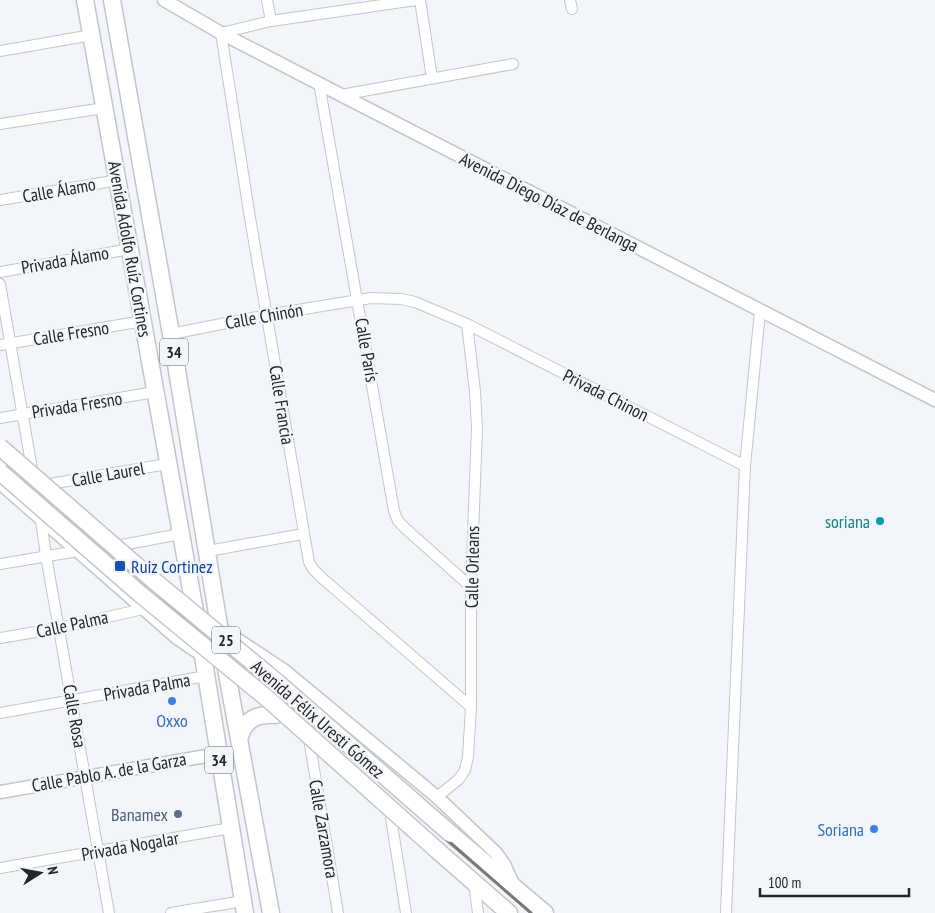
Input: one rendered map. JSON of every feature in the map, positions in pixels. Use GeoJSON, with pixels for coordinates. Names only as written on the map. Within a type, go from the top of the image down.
{"type":"FeatureCollection","features":[{"type":"Feature","properties":{"kind":"main road","name":"Avenida Adolfo Ruíz Cortines"},"geometry":{"type":"LineString","coordinates":[[85,0],[206,676],[244,907]]}},
{"type":"Feature","properties":{"kind":"main road","name":"Avenida Adolfo Ruíz Cortines"},"geometry":{"type":"LineString","coordinates":[[112,0],[171,334],[227,674],[271,913]]}},
{"type":"Feature","properties":{"kind":"main road","name":"Avenida Félix Uresti Gómez"},"geometry":{"type":"LineString","coordinates":[[0,447],[152,579],[278,683],[545,913]]}},
{"type":"Feature","properties":{"kind":"main road","name":"Avenida Félix Uresti Gómez"},"geometry":{"type":"LineString","coordinates":[[0,472],[140,594],[269,700],[508,913]]}},
{"type":"Feature","properties":{"kind":"main road"},"geometry":{"type":"LineString","coordinates":[[240,738],[245,725],[255,716],[276,714]]}},
{"type":"Feature","properties":{"kind":"street","name":"Avenida Diego Díaz de Berlanga"},"geometry":{"type":"LineString","coordinates":[[164,0],[221,33],[935,400]]}},
{"type":"Feature","properties":{"kind":"street"},"geometry":{"type":"LineString","coordinates":[[267,0],[271,21]]}},
{"type":"Feature","properties":{"kind":"street"},"geometry":{"type":"LineString","coordinates":[[221,33],[271,21],[418,0],[432,78]]}},
{"type":"Feature","properties":{"kind":"street","name":"Calle Francia"},"geometry":{"type":"LineString","coordinates":[[221,33],[309,562],[313,569],[471,708]]}},
{"type":"Feature","properties":{"kind":"street"},"geometry":{"type":"LineString","coordinates":[[0,51],[92,34]]}},
{"type":"Feature","properties":{"kind":"street"},"geometry":{"type":"LineString","coordinates":[[341,95],[513,64]]}},
{"type":"Feature","properties":{"kind":"street","name":"Calle París"},"geometry":{"type":"LineString","coordinates":[[319,83],[394,511],[398,521],[406,529],[471,587]]}},
{"type":"Feature","properties":{"kind":"street"},"geometry":{"type":"LineString","coordinates":[[0,124],[104,108]]}},
{"type":"Feature","properties":{"kind":"street","name":"Calle Álamo"},"geometry":{"type":"LineString","coordinates":[[0,200],[118,180]]}},
{"type":"Feature","properties":{"kind":"street","name":"Privada Álamo"},"geometry":{"type":"LineString","coordinates":[[0,272],[130,249]]}},
{"type":"Feature","properties":{"kind":"street"},"geometry":{"type":"LineString","coordinates":[[0,284],[5,344],[24,414],[32,469]]}},
{"type":"Feature","properties":{"kind":"street","name":"Calle Chinón"},"geometry":{"type":"LineString","coordinates":[[171,334],[267,315],[358,300],[401,299],[430,308],[467,324]]}},
{"type":"Feature","properties":{"kind":"street"},"geometry":{"type":"LineString","coordinates":[[726,913],[744,466],[760,311]]}},
{"type":"Feature","properties":{"kind":"street","name":"Calle Fresno"},"geometry":{"type":"LineString","coordinates":[[5,344],[143,321]]}},
{"type":"Feature","properties":{"kind":"street","name":"Privada Chinon"},"geometry":{"type":"LineString","coordinates":[[467,324],[744,466]]}},
{"type":"Feature","properties":{"kind":"street","name":"Calle Orleans"},"geometry":{"type":"LineString","coordinates":[[437,797],[459,779],[465,770],[468,757],[471,708],[471,587],[477,428],[475,391],[467,324]]}},
{"type":"Feature","properties":{"kind":"street","name":"Privada Fresno"},"geometry":{"type":"LineString","coordinates":[[0,418],[155,392]]}},
{"type":"Feature","properties":{"kind":"street"},"geometry":{"type":"LineString","coordinates":[[0,441],[220,628],[285,671],[437,797],[496,853],[504,864],[514,886]]}},
{"type":"Feature","properties":{"kind":"street","name":"Calle Laurel"},"geometry":{"type":"LineString","coordinates":[[50,484],[167,464]]}},
{"type":"Feature","properties":{"kind":"street"},"geometry":{"type":"LineString","coordinates":[[3,488],[177,638],[227,674],[276,714],[436,858],[469,878],[478,913]]}},
{"type":"Feature","properties":{"kind":"street","name":"Calle Rosa"},"geometry":{"type":"LineString","coordinates":[[41,520],[109,913]]}},
{"type":"Feature","properties":{"kind":"street"},"geometry":{"type":"LineString","coordinates":[[122,545],[180,534]]}},
{"type":"Feature","properties":{"kind":"street"},"geometry":{"type":"LineString","coordinates":[[208,551],[303,534]]}},
{"type":"Feature","properties":{"kind":"street"},"geometry":{"type":"LineString","coordinates":[[0,564],[78,551]]}},
{"type":"Feature","properties":{"kind":"street"},"geometry":{"type":"LineString","coordinates":[[143,609],[163,608],[171,605],[175,598],[174,589]]}},
{"type":"Feature","properties":{"kind":"street","name":"Calle Palma"},"geometry":{"type":"LineString","coordinates":[[0,638],[60,628],[143,609]]}},
{"type":"Feature","properties":{"kind":"street"},"geometry":{"type":"LineString","coordinates":[[257,698],[258,685],[266,674],[279,670],[285,671]]}},
{"type":"Feature","properties":{"kind":"street","name":"Privada Palma"},"geometry":{"type":"LineString","coordinates":[[0,713],[206,676]]}},
{"type":"Feature","properties":{"kind":"street","name":"Calle Zarzamora"},"geometry":{"type":"LineString","coordinates":[[310,745],[338,913]]}},
{"type":"Feature","properties":{"kind":"street","name":"Calle Pablo A. de la Garza"},"geometry":{"type":"LineString","coordinates":[[0,792],[218,754]]}},
{"type":"Feature","properties":{"kind":"street"},"geometry":{"type":"LineString","coordinates":[[391,818],[406,913]]}},
{"type":"Feature","properties":{"kind":"street","name":"Privada Nogalar"},"geometry":{"type":"LineString","coordinates":[[0,868],[230,828]]}},
{"type":"Feature","properties":{"kind":"street"},"geometry":{"type":"LineString","coordinates":[[171,913],[244,907]]}},
{"type":"Feature","properties":{"kind":"railway"},"geometry":{"type":"LineString","coordinates":[[0,457],[191,623],[311,721],[531,913]]}},
{"type":"Feature","properties":{"kind":"place","name":"soriana"},"geometry":{"type":"Point","coordinates":[880,521]}},
{"type":"Feature","properties":{"kind":"place","name":"Ruiz Cortinez"},"geometry":{"type":"Point","coordinates":[120,566]}},
{"type":"Feature","properties":{"kind":"place","name":"Oxxo"},"geometry":{"type":"Point","coordinates":[172,701]}},
{"type":"Feature","properties":{"kind":"place","name":"Banamex"},"geometry":{"type":"Point","coordinates":[178,814]}},
{"type":"Feature","properties":{"kind":"place","name":"Soriana"},"geometry":{"type":"Point","coordinates":[874,829]}}]}
